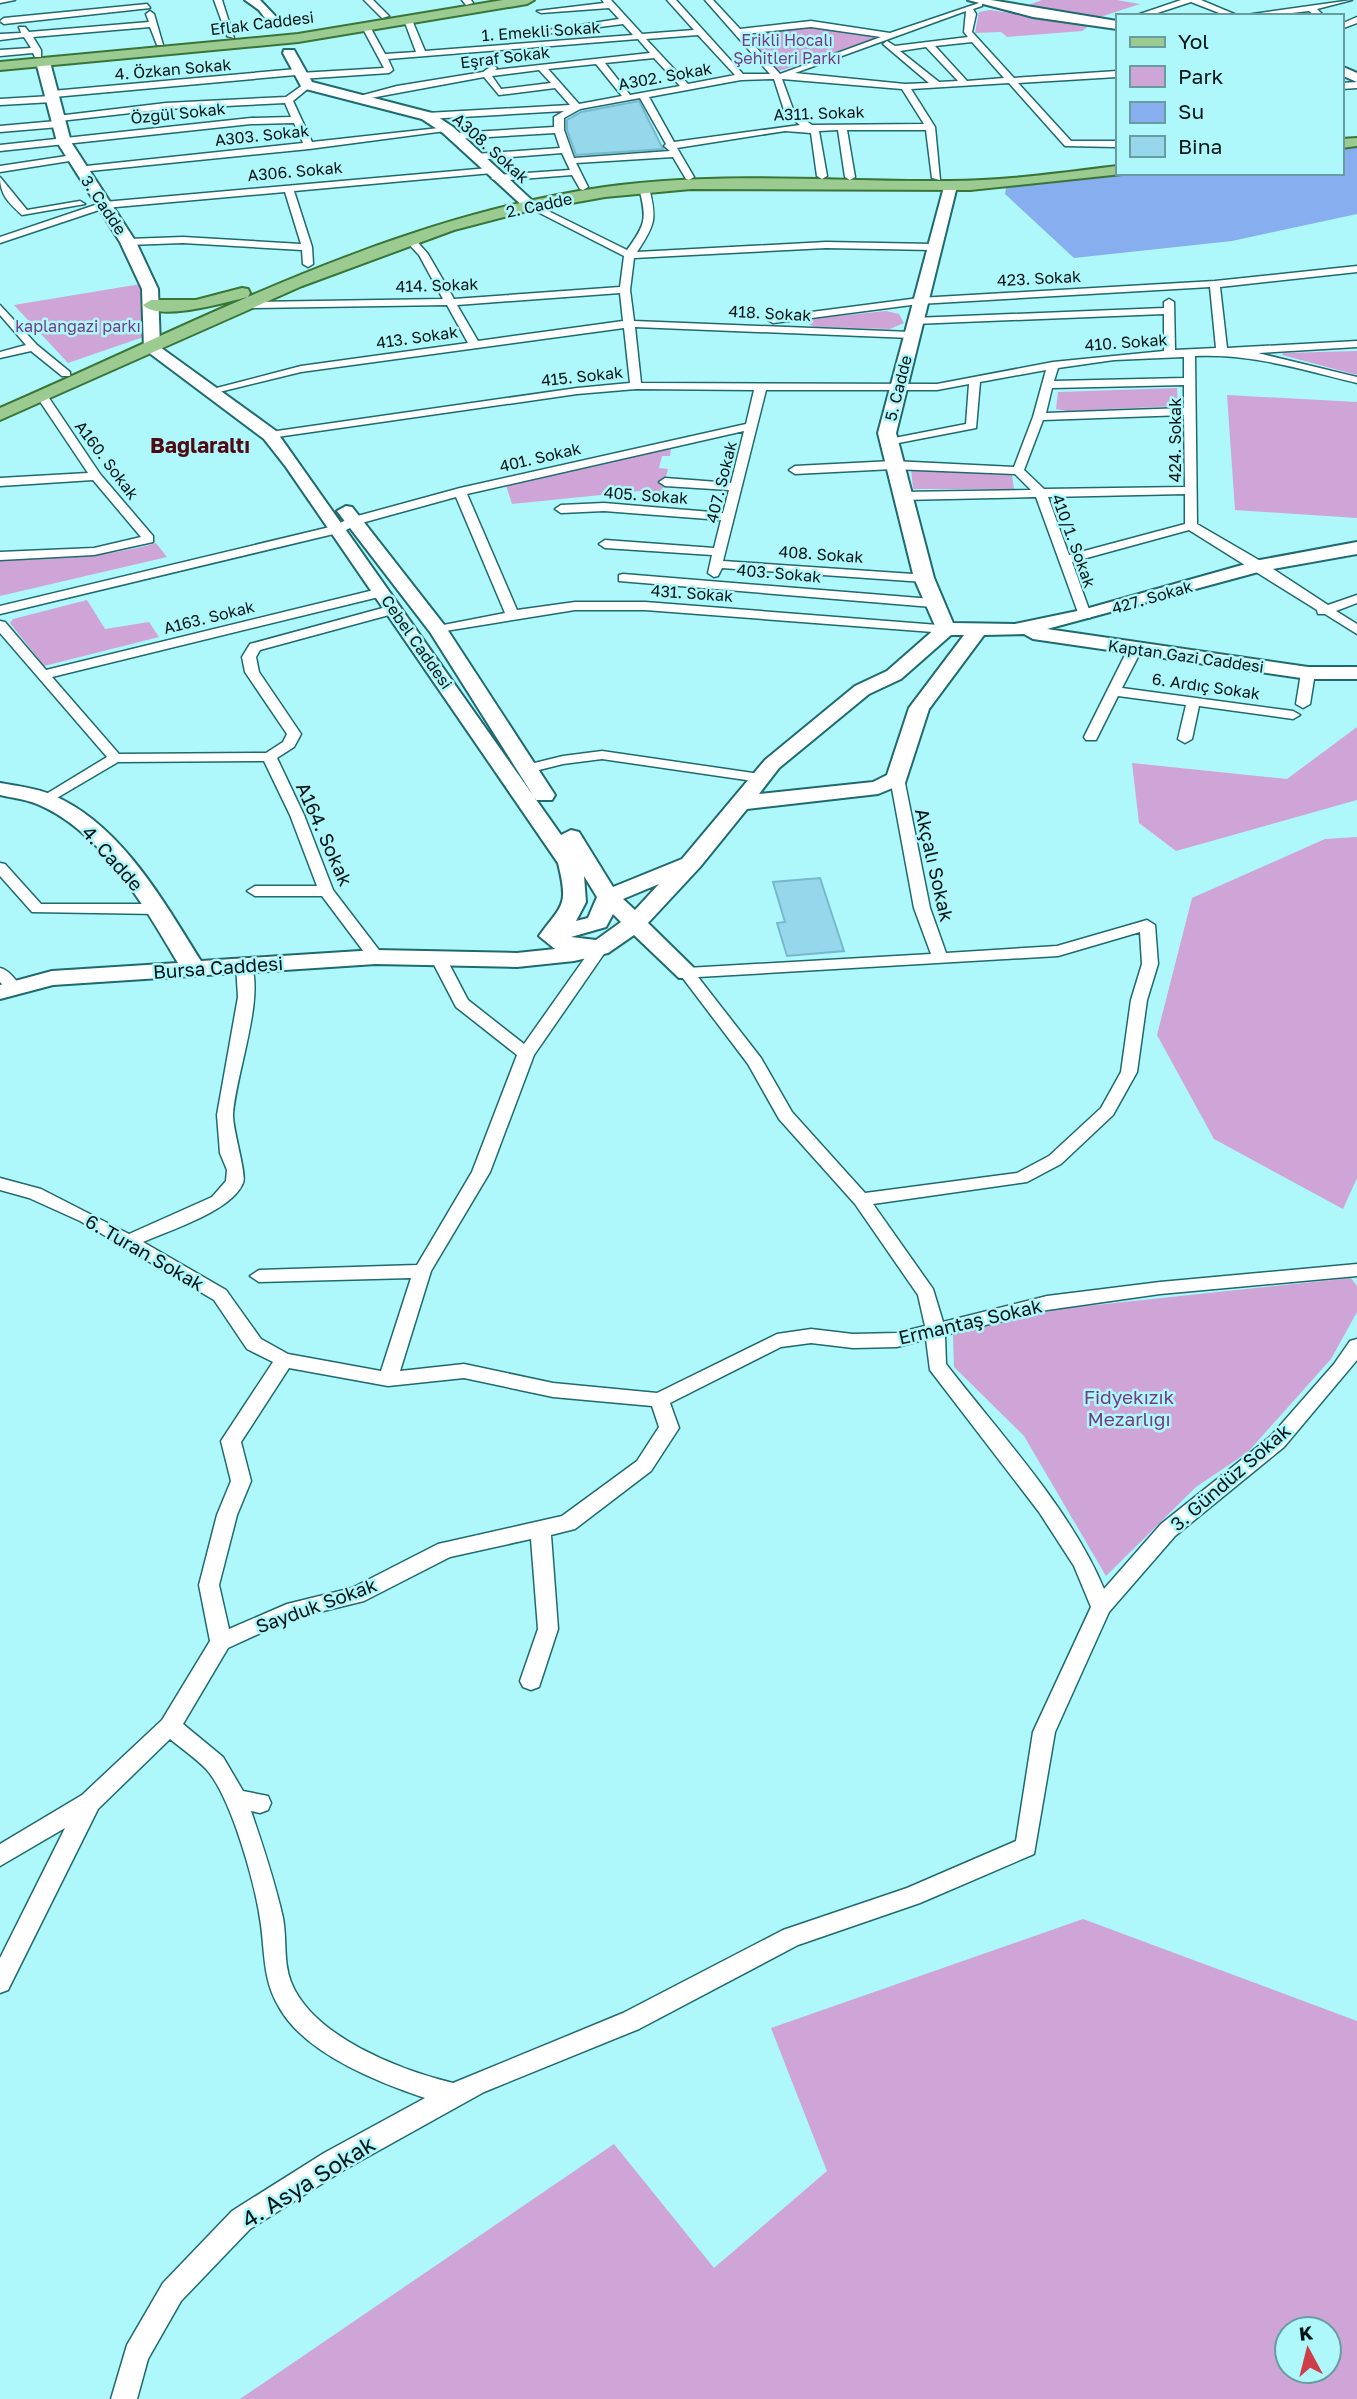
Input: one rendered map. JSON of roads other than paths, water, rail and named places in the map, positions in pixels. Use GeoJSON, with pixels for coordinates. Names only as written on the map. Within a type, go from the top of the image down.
{"type":"FeatureCollection","features":[{"type":"Feature","properties":{"kind":"main road"},"geometry":{"type":"LineString","coordinates":[[251,0],[263,7],[272,19],[295,34],[289,53]]}},
{"type":"Feature","properties":{"kind":"main road","name":"Eflak Caddesi"},"geometry":{"type":"LineString","coordinates":[[295,34],[468,1],[487,0]]}},
{"type":"Feature","properties":{"kind":"main road","name":"Eflak Caddesi"},"geometry":{"type":"LineString","coordinates":[[0,58],[366,27],[526,0]]}},
{"type":"Feature","properties":{"kind":"main road"},"geometry":{"type":"LineString","coordinates":[[975,4],[1116,24]]}},
{"type":"Feature","properties":{"kind":"main road"},"geometry":{"type":"LineString","coordinates":[[272,19],[262,37],[289,53],[302,78]]}},
{"type":"Feature","properties":{"kind":"main road","name":"Eflak Caddesi"},"geometry":{"type":"LineString","coordinates":[[0,66],[39,56],[231,36],[262,37]]}},
{"type":"Feature","properties":{"kind":"main road","name":"3. Cadde"},"geometry":{"type":"LineString","coordinates":[[39,56],[64,142],[128,242],[150,289],[157,342]]}},
{"type":"Feature","properties":{"kind":"main road","name":"A308. Sokak"},"geometry":{"type":"LineString","coordinates":[[302,78],[428,116],[451,133],[526,203]]}},
{"type":"Feature","properties":{"kind":"main road","name":"2. Cadde"},"geometry":{"type":"LineString","coordinates":[[0,415],[126,359],[246,299],[308,264],[414,226],[526,203],[644,188],[776,183],[944,182],[1116,163]]}},
{"type":"Feature","properties":{"kind":"main road","name":"2. Cadde"},"geometry":{"type":"LineString","coordinates":[[246,299],[410,239],[526,203],[580,179],[822,176],[1002,184],[1116,171]]}},
{"type":"Feature","properties":{"kind":"main road","name":"5. Cadde"},"geometry":{"type":"LineString","coordinates":[[944,182],[933,247],[887,433],[893,466],[923,578],[946,629]]}},
{"type":"Feature","properties":{"kind":"main road"},"geometry":{"type":"LineString","coordinates":[[151,304],[196,305],[246,299]]}},
{"type":"Feature","properties":{"kind":"main road","name":"2. Cadde"},"geometry":{"type":"LineString","coordinates":[[0,402],[66,374],[157,342]]}},
{"type":"Feature","properties":{"kind":"main road","name":"Cebel Caddesi"},"geometry":{"type":"LineString","coordinates":[[157,342],[173,363],[219,389]]}},
{"type":"Feature","properties":{"kind":"main road","name":"Cebel Caddesi"},"geometry":{"type":"LineString","coordinates":[[157,342],[278,433],[346,525],[412,597],[438,630],[608,897],[687,973]]}},
{"type":"Feature","properties":{"kind":"main road"},"geometry":{"type":"LineString","coordinates":[[126,359],[173,363]]}},
{"type":"Feature","properties":{"kind":"main road","name":"Cebel Caddesi"},"geometry":{"type":"LineString","coordinates":[[346,525],[389,601],[569,863],[576,889],[576,905],[554,936]]}},
{"type":"Feature","properties":{"kind":"main road","name":"427. Sokak"},"geometry":{"type":"LineString","coordinates":[[946,629],[1015,630],[1085,615],[1260,566],[1357,548]]}},
{"type":"Feature","properties":{"kind":"main road"},"geometry":{"type":"LineString","coordinates":[[389,601],[412,597]]}},
{"type":"Feature","properties":{"kind":"main road"},"geometry":{"type":"LineString","coordinates":[[439,959],[517,960],[574,954],[600,948],[634,924],[692,862],[772,764],[862,690],[894,674],[946,629]]}},
{"type":"Feature","properties":{"kind":"main road"},"geometry":{"type":"LineString","coordinates":[[739,803],[878,788],[897,778],[919,710],[979,629]]}},
{"type":"Feature","properties":{"kind":"main road","name":"Kaptan Gazi Caddesi"},"geometry":{"type":"LineString","coordinates":[[1015,630],[1308,673],[1357,673]]}},
{"type":"Feature","properties":{"kind":"main road"},"geometry":{"type":"LineString","coordinates":[[862,690],[886,685],[905,690],[914,698],[919,710]]}},
{"type":"Feature","properties":{"kind":"main road","name":"4. Cadde"},"geometry":{"type":"LineString","coordinates":[[0,789],[46,799],[87,826],[158,909],[193,968]]}},
{"type":"Feature","properties":{"kind":"main road"},"geometry":{"type":"LineString","coordinates":[[439,959],[554,936],[598,922],[608,897],[692,862]]}},
{"type":"Feature","properties":{"kind":"main road"},"geometry":{"type":"LineString","coordinates":[[554,936],[560,943],[600,948]]}},
{"type":"Feature","properties":{"kind":"main road","name":"Bursa Caddesi"},"geometry":{"type":"LineString","coordinates":[[4,984],[52,978],[376,957],[439,959]]}},
{"type":"Feature","properties":{"kind":"street"},"geometry":{"type":"LineString","coordinates":[[0,1],[11,0]]}},
{"type":"Feature","properties":{"kind":"street"},"geometry":{"type":"LineString","coordinates":[[218,0],[231,36]]}},
{"type":"Feature","properties":{"kind":"street"},"geometry":{"type":"LineString","coordinates":[[368,0],[385,16]]}},
{"type":"Feature","properties":{"kind":"street"},"geometry":{"type":"LineString","coordinates":[[526,0],[566,28]]}},
{"type":"Feature","properties":{"kind":"street"},"geometry":{"type":"LineString","coordinates":[[671,0],[741,77]]}},
{"type":"Feature","properties":{"kind":"street"},"geometry":{"type":"LineString","coordinates":[[709,0],[777,76],[790,113],[816,132],[822,176]]}},
{"type":"Feature","properties":{"kind":"street"},"geometry":{"type":"LineString","coordinates":[[1144,14],[1191,0],[1230,14]]}},
{"type":"Feature","properties":{"kind":"street"},"geometry":{"type":"LineString","coordinates":[[1261,0],[1287,9]]}},
{"type":"Feature","properties":{"kind":"street"},"geometry":{"type":"LineString","coordinates":[[1256,14],[1311,8],[1348,0]]}},
{"type":"Feature","properties":{"kind":"street"},"geometry":{"type":"LineString","coordinates":[[541,11],[609,2],[684,85]]}},
{"type":"Feature","properties":{"kind":"street"},"geometry":{"type":"LineString","coordinates":[[2,21],[146,3],[160,44]]}},
{"type":"Feature","properties":{"kind":"street"},"geometry":{"type":"LineString","coordinates":[[777,76],[975,4]]}},
{"type":"Feature","properties":{"kind":"street"},"geometry":{"type":"LineString","coordinates":[[975,4],[968,32],[1068,144],[1116,144]]}},
{"type":"Feature","properties":{"kind":"street"},"geometry":{"type":"LineString","coordinates":[[1311,8],[1318,14]]}},
{"type":"Feature","properties":{"kind":"street"},"geometry":{"type":"LineString","coordinates":[[1155,10],[1168,14]]}},
{"type":"Feature","properties":{"kind":"street"},"geometry":{"type":"LineString","coordinates":[[408,20],[421,53]]}},
{"type":"Feature","properties":{"kind":"street","name":"3. Cadde"},"geometry":{"type":"LineString","coordinates":[[2,21],[15,24],[28,35],[39,56]]}},
{"type":"Feature","properties":{"kind":"street"},"geometry":{"type":"LineString","coordinates":[[545,31],[625,21]]}},
{"type":"Feature","properties":{"kind":"street"},"geometry":{"type":"LineString","coordinates":[[0,37],[153,24]]}},
{"type":"Feature","properties":{"kind":"street"},"geometry":{"type":"LineString","coordinates":[[738,32],[811,24],[890,35]]}},
{"type":"Feature","properties":{"kind":"street"},"geometry":{"type":"LineString","coordinates":[[366,27],[389,70],[405,86]]}},
{"type":"Feature","properties":{"kind":"street","name":"1. Emekli Sokak"},"geometry":{"type":"LineString","coordinates":[[384,57],[700,32]]}},
{"type":"Feature","properties":{"kind":"street"},"geometry":{"type":"LineString","coordinates":[[893,49],[974,38]]}},
{"type":"Feature","properties":{"kind":"street"},"geometry":{"type":"LineString","coordinates":[[875,41],[893,49],[938,86]]}},
{"type":"Feature","properties":{"kind":"street"},"geometry":{"type":"LineString","coordinates":[[928,44],[965,85]]}},
{"type":"Feature","properties":{"kind":"street"},"geometry":{"type":"LineString","coordinates":[[489,50],[493,68],[486,74],[499,92],[558,85]]}},
{"type":"Feature","properties":{"kind":"street"},"geometry":{"type":"LineString","coordinates":[[0,53],[39,56]]}},
{"type":"Feature","properties":{"kind":"street","name":"Eşraf Sokak"},"geometry":{"type":"LineString","coordinates":[[359,97],[405,86],[486,74],[656,55]]}},
{"type":"Feature","properties":{"kind":"street"},"geometry":{"type":"LineString","coordinates":[[599,62],[627,96]]}},
{"type":"Feature","properties":{"kind":"street"},"geometry":{"type":"LineString","coordinates":[[542,68],[577,107],[559,117],[559,130],[565,150],[580,179]]}},
{"type":"Feature","properties":{"kind":"street","name":"4. Özkan Sokak"},"geometry":{"type":"LineString","coordinates":[[0,102],[389,70]]}},
{"type":"Feature","properties":{"kind":"street","name":"A302. Sokak"},"geometry":{"type":"LineString","coordinates":[[428,116],[577,107],[684,85],[741,77],[777,76],[905,87],[1013,83],[1116,74]]}},
{"type":"Feature","properties":{"kind":"street"},"geometry":{"type":"LineString","coordinates":[[288,100],[302,78]]}},
{"type":"Feature","properties":{"kind":"street","name":"5. Cadde"},"geometry":{"type":"LineString","coordinates":[[905,87],[930,127],[944,182]]}},
{"type":"Feature","properties":{"kind":"street"},"geometry":{"type":"LineString","coordinates":[[642,93],[671,150],[689,177]]}},
{"type":"Feature","properties":{"kind":"street"},"geometry":{"type":"LineString","coordinates":[[288,100],[309,146]]}},
{"type":"Feature","properties":{"kind":"street"},"geometry":{"type":"LineString","coordinates":[[0,129],[179,105],[288,100]]}},
{"type":"Feature","properties":{"kind":"street","name":"Özgül Sokak"},"geometry":{"type":"LineString","coordinates":[[0,148],[251,121],[296,120]]}},
{"type":"Feature","properties":{"kind":"street","name":"A311. Sokak"},"geometry":{"type":"LineString","coordinates":[[570,161],[671,150],[811,126],[930,127]]}},
{"type":"Feature","properties":{"kind":"street"},"geometry":{"type":"LineString","coordinates":[[842,126],[850,177]]}},
{"type":"Feature","properties":{"kind":"street","name":"A303. Sokak"},"geometry":{"type":"LineString","coordinates":[[0,169],[451,133],[559,130]]}},
{"type":"Feature","properties":{"kind":"street"},"geometry":{"type":"LineString","coordinates":[[475,156],[565,150]]}},
{"type":"Feature","properties":{"kind":"street","name":"A306. Sokak"},"geometry":{"type":"LineString","coordinates":[[102,202],[493,174],[580,179]]}},
{"type":"Feature","properties":{"kind":"street"},"geometry":{"type":"LineString","coordinates":[[0,180],[11,200],[25,213],[102,202]]}},
{"type":"Feature","properties":{"kind":"street"},"geometry":{"type":"LineString","coordinates":[[288,187],[307,247],[308,264]]}},
{"type":"Feature","properties":{"kind":"street"},"geometry":{"type":"LineString","coordinates":[[636,386],[625,290],[629,255],[646,231],[651,215],[644,188]]}},
{"type":"Feature","properties":{"kind":"street"},"geometry":{"type":"LineString","coordinates":[[0,240],[102,202]]}},
{"type":"Feature","properties":{"kind":"street"},"geometry":{"type":"LineString","coordinates":[[526,203],[629,255],[826,245],[933,247]]}},
{"type":"Feature","properties":{"kind":"street"},"geometry":{"type":"LineString","coordinates":[[410,239],[423,254],[475,345]]}},
{"type":"Feature","properties":{"kind":"street"},"geometry":{"type":"LineString","coordinates":[[128,242],[183,240],[307,247]]}},
{"type":"Feature","properties":{"kind":"street","name":"423. Sokak"},"geometry":{"type":"LineString","coordinates":[[724,326],[919,301],[1215,284],[1357,269]]}},
{"type":"Feature","properties":{"kind":"street"},"geometry":{"type":"LineString","coordinates":[[1342,270],[1357,284]]}},
{"type":"Feature","properties":{"kind":"street"},"geometry":{"type":"LineString","coordinates":[[1215,284],[1222,351],[1273,358],[1357,380]]}},
{"type":"Feature","properties":{"kind":"street"},"geometry":{"type":"LineString","coordinates":[[1167,287],[1170,355]]}},
{"type":"Feature","properties":{"kind":"street","name":"414. Sokak"},"geometry":{"type":"LineString","coordinates":[[246,299],[450,302],[625,290]]}},
{"type":"Feature","properties":{"kind":"street"},"geometry":{"type":"LineString","coordinates":[[0,308],[33,347],[66,374]]}},
{"type":"Feature","properties":{"kind":"street","name":"418. Sokak"},"geometry":{"type":"LineString","coordinates":[[628,324],[912,328],[1170,312]]}},
{"type":"Feature","properties":{"kind":"street","name":"413. Sokak"},"geometry":{"type":"LineString","coordinates":[[219,389],[301,369],[628,324]]}},
{"type":"Feature","properties":{"kind":"street","name":"410. Sokak"},"geometry":{"type":"LineString","coordinates":[[900,387],[937,387],[1053,365],[1222,351],[1357,344]]}},
{"type":"Feature","properties":{"kind":"street"},"geometry":{"type":"LineString","coordinates":[[0,355],[33,347]]}},
{"type":"Feature","properties":{"kind":"street","name":"424. Sokak"},"geometry":{"type":"LineString","coordinates":[[1189,354],[1191,526]]}},
{"type":"Feature","properties":{"kind":"street"},"geometry":{"type":"LineString","coordinates":[[795,470],[893,466],[1018,471],[1039,417],[1053,365]]}},
{"type":"Feature","properties":{"kind":"street"},"geometry":{"type":"LineString","coordinates":[[888,442],[972,426],[975,380]]}},
{"type":"Feature","properties":{"kind":"street"},"geometry":{"type":"LineString","coordinates":[[1049,385],[1191,381]]}},
{"type":"Feature","properties":{"kind":"street","name":"415. Sokak"},"geometry":{"type":"LineString","coordinates":[[278,433],[577,391],[636,386],[900,387]]}},
{"type":"Feature","properties":{"kind":"street","name":"407. Sokak"},"geometry":{"type":"LineString","coordinates":[[711,585],[761,386]]}},
{"type":"Feature","properties":{"kind":"street","name":"A160. Sokak"},"geometry":{"type":"LineString","coordinates":[[0,556],[99,552],[125,548],[149,540],[96,476],[43,397]]}},
{"type":"Feature","properties":{"kind":"street"},"geometry":{"type":"LineString","coordinates":[[1039,417],[1191,411]]}},
{"type":"Feature","properties":{"kind":"street","name":"401. Sokak"},"geometry":{"type":"LineString","coordinates":[[0,610],[346,525],[460,492],[751,426]]}},
{"type":"Feature","properties":{"kind":"street","name":"410/1. Sokak"},"geometry":{"type":"LineString","coordinates":[[1018,471],[1040,492],[1085,615]]}},
{"type":"Feature","properties":{"kind":"street"},"geometry":{"type":"LineString","coordinates":[[0,482],[96,476]]}},
{"type":"Feature","properties":{"kind":"street"},"geometry":{"type":"LineString","coordinates":[[665,482],[736,486]]}},
{"type":"Feature","properties":{"kind":"street"},"geometry":{"type":"LineString","coordinates":[[901,496],[1191,490]]}},
{"type":"Feature","properties":{"kind":"street"},"geometry":{"type":"LineString","coordinates":[[460,492],[512,615]]}},
{"type":"Feature","properties":{"kind":"street","name":"405. Sokak"},"geometry":{"type":"LineString","coordinates":[[561,509],[604,508],[728,517]]}},
{"type":"Feature","properties":{"kind":"street"},"geometry":{"type":"LineString","coordinates":[[1065,560],[1191,526],[1260,566],[1323,611],[1357,630]]}},
{"type":"Feature","properties":{"kind":"street","name":"408. Sokak"},"geometry":{"type":"LineString","coordinates":[[605,544],[923,578]]}},
{"type":"Feature","properties":{"kind":"street","name":"403. Sokak"},"geometry":{"type":"LineString","coordinates":[[623,578],[932,603]]}},
{"type":"Feature","properties":{"kind":"street"},"geometry":{"type":"LineString","coordinates":[[1323,611],[1357,599]]}},
{"type":"Feature","properties":{"kind":"street"},"geometry":{"type":"LineString","coordinates":[[46,799],[115,758],[269,757],[289,744],[293,734],[252,672],[249,657],[255,646],[389,601]]}},
{"type":"Feature","properties":{"kind":"street","name":"A163. Sokak"},"geometry":{"type":"LineString","coordinates":[[44,676],[389,601]]}},
{"type":"Feature","properties":{"kind":"street","name":"431. Sokak"},"geometry":{"type":"LineString","coordinates":[[438,630],[575,606],[645,606],[946,629]]}},
{"type":"Feature","properties":{"kind":"street"},"geometry":{"type":"LineString","coordinates":[[0,625],[115,758]]}},
{"type":"Feature","properties":{"kind":"street"},"geometry":{"type":"LineString","coordinates":[[1091,737],[1135,649]]}},
{"type":"Feature","properties":{"kind":"street","name":"6. Ardıç Sokak"},"geometry":{"type":"LineString","coordinates":[[1114,691],[1193,702],[1298,710],[1308,673]]}},
{"type":"Feature","properties":{"kind":"street"},"geometry":{"type":"LineString","coordinates":[[1185,739],[1193,702]]}},
{"type":"Feature","properties":{"kind":"street"},"geometry":{"type":"LineString","coordinates":[[527,769],[563,760],[602,755],[760,778]]}},
{"type":"Feature","properties":{"kind":"street","name":"A164. Sokak"},"geometry":{"type":"LineString","coordinates":[[269,757],[297,815],[326,891],[376,957]]}},
{"type":"Feature","properties":{"kind":"street","name":"Akçalı Sokak"},"geometry":{"type":"LineString","coordinates":[[897,778],[922,908],[940,958]]}},
{"type":"Feature","properties":{"kind":"street"},"geometry":{"type":"LineString","coordinates":[[0,867],[37,909],[158,909]]}},
{"type":"Feature","properties":{"kind":"street"},"geometry":{"type":"LineString","coordinates":[[255,891],[326,891]]}},
{"type":"Feature","properties":{"kind":"street"},"geometry":{"type":"LineString","coordinates":[[687,973],[1058,951],[1147,925],[1150,964],[1139,1000],[1129,1072],[1107,1111],[1055,1160],[1021,1178],[861,1199]]}},
{"type":"Feature","properties":{"kind":"street"},"geometry":{"type":"LineString","coordinates":[[600,948],[526,1054],[481,1172],[422,1271],[388,1379],[464,1371],[553,1390],[659,1401]]}},
{"type":"Feature","properties":{"kind":"street"},"geometry":{"type":"LineString","coordinates":[[439,959],[462,1003],[526,1054]]}},
{"type":"Feature","properties":{"kind":"street"},"geometry":{"type":"LineString","coordinates":[[128,1242],[218,1201],[235,1182],[236,1170],[229,1153],[225,1115],[246,997],[244,965]]}},
{"type":"Feature","properties":{"kind":"street"},"geometry":{"type":"LineString","coordinates":[[687,973],[755,1062],[785,1115],[861,1199],[927,1294],[935,1329],[937,1365],[1046,1507],[1083,1563],[1101,1607]]}},
{"type":"Feature","properties":{"kind":"street","name":"6. Turan Sokak"},"geometry":{"type":"LineString","coordinates":[[0,1185],[35,1193],[220,1295],[254,1344],[284,1360],[388,1379]]}},
{"type":"Feature","properties":{"kind":"street","name":"Ermantaş Sokak"},"geometry":{"type":"LineString","coordinates":[[659,1401],[778,1341],[811,1336],[853,1341],[897,1340],[1047,1303],[1160,1288],[1357,1270]]}},
{"type":"Feature","properties":{"kind":"street"},"geometry":{"type":"LineString","coordinates":[[259,1276],[422,1271]]}},
{"type":"Feature","properties":{"kind":"street","name":"3. Gündüz Sokak"},"geometry":{"type":"LineString","coordinates":[[454,2095],[631,2021],[792,1937],[912,1896],[1026,1847],[1044,1732],[1101,1607],[1168,1530],[1277,1442],[1341,1369],[1357,1346]]}},
{"type":"Feature","properties":{"kind":"street"},"geometry":{"type":"LineString","coordinates":[[0,1856],[90,1802],[170,1726],[221,1642],[209,1585],[228,1515],[241,1481],[231,1441],[284,1360]]}},
{"type":"Feature","properties":{"kind":"street","name":"Sayduk Sokak"},"geometry":{"type":"LineString","coordinates":[[221,1642],[287,1612],[357,1595],[445,1550],[568,1523],[644,1466],[670,1428],[659,1401]]}},
{"type":"Feature","properties":{"kind":"street"},"geometry":{"type":"LineString","coordinates":[[531,1681],[548,1629],[540,1528]]}},
{"type":"Feature","properties":{"kind":"street"},"geometry":{"type":"LineString","coordinates":[[170,1726],[215,1764],[236,1799],[258,1867],[272,1923],[278,1982],[300,2018],[340,2047],[381,2071],[421,2088],[454,2095]]}},
{"type":"Feature","properties":{"kind":"street"},"geometry":{"type":"LineString","coordinates":[[236,1799],[260,1802]]}},
{"type":"Feature","properties":{"kind":"street"},"geometry":{"type":"LineString","coordinates":[[0,1982],[90,1802]]}},
{"type":"Feature","properties":{"kind":"street","name":"4. Asya Sokak"},"geometry":{"type":"LineString","coordinates":[[124,2399],[136,2354],[172,2292],[241,2220],[333,2162],[454,2095]]}},
{"type":"Feature","properties":{"kind":"water"},"geometry":{"type":"Polygon","coordinates":[[[1357,141],[1357,214],[1232,241],[1074,258],[1005,194],[1007,183],[1116,170],[1116,175],[1343,175],[1343,143],[1357,141]]]}},
{"type":"Feature","properties":{"kind":"district","name":"Bağlaraltı"},"geometry":{"type":"Point","coordinates":[200,445]}},
{"type":"Feature","properties":{"kind":"park label","name":"Erikli Hocalı Şehitleri Parkı"},"geometry":{"type":"Point","coordinates":[787,49]}},
{"type":"Feature","properties":{"kind":"park label","name":"kaplangazi parkı"},"geometry":{"type":"Point","coordinates":[78,326]}},
{"type":"Feature","properties":{"kind":"park label","name":"Fidyekızık Mezarlığı"},"geometry":{"type":"Point","coordinates":[1129,1407]}}]}
